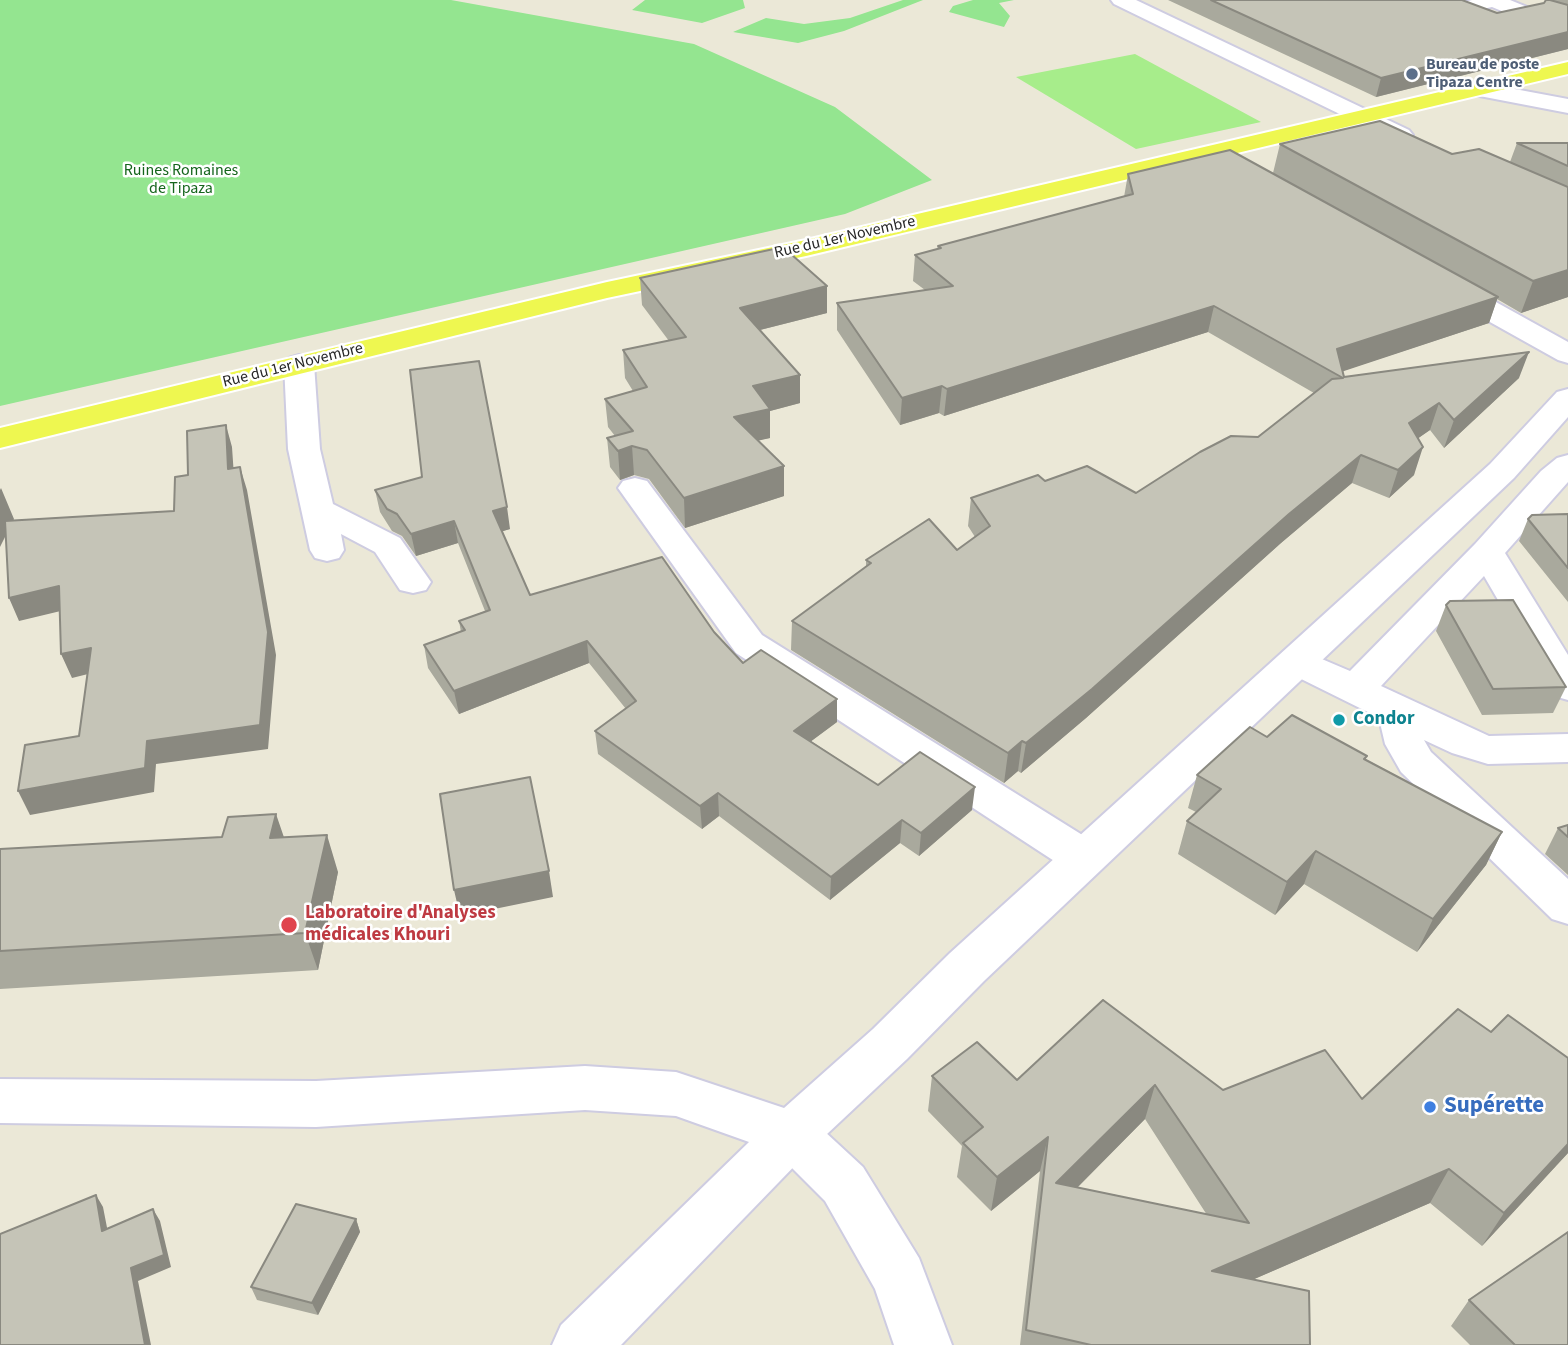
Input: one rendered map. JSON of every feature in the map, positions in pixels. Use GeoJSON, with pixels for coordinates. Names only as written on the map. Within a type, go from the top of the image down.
{"type":"FeatureCollection","features":[{"type":"Feature","properties":{"kind":"main road","name":"Rue du 1er Novembre"},"geometry":{"type":"LineString","coordinates":[[0,438],[299,364],[1568,68]]}},
{"type":"Feature","properties":{"kind":"street"},"geometry":{"type":"LineString","coordinates":[[1121,0],[1423,145]]}},
{"type":"Feature","properties":{"kind":"street"},"geometry":{"type":"LineString","coordinates":[[1521,0],[1544,9]]}},
{"type":"Feature","properties":{"kind":"street"},"geometry":{"type":"LineString","coordinates":[[1477,89],[1568,106]]}},
{"type":"Feature","properties":{"kind":"street"},"geometry":{"type":"LineString","coordinates":[[1213,152],[1249,172]]}},
{"type":"Feature","properties":{"kind":"street"},"geometry":{"type":"LineString","coordinates":[[1427,275],[1568,355]]}},
{"type":"Feature","properties":{"kind":"street"},"geometry":{"type":"LineString","coordinates":[[299,364],[304,449],[327,550]]}},
{"type":"Feature","properties":{"kind":"street"},"geometry":{"type":"LineString","coordinates":[[581,1345],[792,1134],[1084,858],[1502,471],[1568,398]]}},
{"type":"Feature","properties":{"kind":"street"},"geometry":{"type":"LineString","coordinates":[[1355,689],[1487,552],[1563,480]]}},
{"type":"Feature","properties":{"kind":"street"},"geometry":{"type":"LineString","coordinates":[[635,488],[749,644],[1084,858]]}},
{"type":"Feature","properties":{"kind":"street"},"geometry":{"type":"LineString","coordinates":[[319,510],[388,545],[412,582]]}},
{"type":"Feature","properties":{"kind":"street"},"geometry":{"type":"LineString","coordinates":[[1487,552],[1568,687]]}},
{"type":"Feature","properties":{"kind":"street"},"geometry":{"type":"LineString","coordinates":[[1296,661],[1466,743],[1488,750],[1568,748]]}},
{"type":"Feature","properties":{"kind":"street"},"geometry":{"type":"LineString","coordinates":[[1406,713],[1401,727],[1405,744],[1416,762],[1568,906]]}},
{"type":"Feature","properties":{"kind":"street"},"geometry":{"type":"LineString","coordinates":[[0,1101],[316,1104],[585,1088],[676,1094],[792,1134],[844,1184],[900,1277],[922,1345]]}},
{"type":"Feature","properties":{"kind":"green space","name":"Ruines Romaines de Tipaza"},"geometry":{"type":"Polygon","coordinates":[[[0,0],[451,0],[694,44],[835,107],[932,180],[845,214],[0,406],[0,0]]]}},
{"type":"Feature","properties":{"kind":"green space"},"geometry":{"type":"Polygon","coordinates":[[[645,0],[743,0],[745,8],[702,23],[632,10],[645,0]]]}},
{"type":"Feature","properties":{"kind":"green space"},"geometry":{"type":"Polygon","coordinates":[[[903,0],[923,0],[844,31],[798,43],[733,32],[766,18],[804,24],[850,18],[903,0]]]}},
{"type":"Feature","properties":{"kind":"green space"},"geometry":{"type":"Polygon","coordinates":[[[973,0],[1014,0],[999,3],[1010,16],[1004,27],[949,12],[953,6],[973,0]]]}},
{"type":"Feature","properties":{"kind":"green space"},"geometry":{"type":"Polygon","coordinates":[[[1135,54],[1261,122],[1136,149],[1016,77],[1135,54]]]}},
{"type":"Feature","properties":{"kind":"building"},"geometry":{"type":"Polygon","coordinates":[[[1211,0],[1462,0],[1497,13],[1550,0],[1568,5],[1568,32],[1381,78],[1211,0]]]}},
{"type":"Feature","properties":{"kind":"building"},"geometry":{"type":"Polygon","coordinates":[[[1380,121],[1452,154],[1479,149],[1568,187],[1568,270],[1533,281],[1280,144],[1380,121]]]}},
{"type":"Feature","properties":{"kind":"building"},"geometry":{"type":"Polygon","coordinates":[[[1517,143],[1568,143],[1568,166],[1517,143]]]}},
{"type":"Feature","properties":{"kind":"building"},"geometry":{"type":"Polygon","coordinates":[[[1230,150],[1498,297],[1337,349],[1344,377],[1529,352],[1454,420],[1439,403],[1409,423],[1423,447],[1398,470],[1361,455],[1289,514],[1092,689],[1026,743],[1022,741],[1008,753],[792,621],[871,563],[866,560],[929,519],[957,550],[990,526],[971,498],[1038,475],[1045,481],[1087,466],[1136,493],[1200,452],[1231,436],[1258,437],[1332,379],[1343,378],[1214,306],[947,389],[942,386],[902,398],[837,303],[953,286],[915,255],[941,248],[938,246],[1133,194],[1128,174],[1230,150]]]}},
{"type":"Feature","properties":{"kind":"building"},"geometry":{"type":"Polygon","coordinates":[[[783,247],[827,286],[740,308],[800,375],[753,386],[770,409],[734,417],[784,466],[684,498],[647,450],[632,446],[618,451],[607,438],[633,431],[605,399],[647,387],[623,350],[686,337],[640,278],[783,247]]]}},
{"type":"Feature","properties":{"kind":"building"},"geometry":{"type":"Polygon","coordinates":[[[479,361],[507,507],[493,511],[530,595],[662,557],[714,632],[743,663],[761,650],[837,699],[794,731],[878,785],[920,752],[975,787],[921,833],[902,820],[831,877],[718,793],[700,806],[595,731],[636,701],[587,641],[454,691],[424,645],[465,630],[459,621],[490,610],[454,521],[411,534],[397,514],[387,509],[375,490],[422,477],[410,370],[479,361]]]}},
{"type":"Feature","properties":{"kind":"building"},"geometry":{"type":"Polygon","coordinates":[[[226,425],[228,469],[240,467],[268,632],[260,725],[147,741],[145,768],[18,791],[25,745],[79,736],[91,648],[61,654],[59,586],[9,598],[5,521],[174,511],[175,477],[188,475],[187,431],[226,425]]]}},
{"type":"Feature","properties":{"kind":"building"},"geometry":{"type":"Polygon","coordinates":[[[1568,514],[1568,568],[1528,519],[1532,515],[1568,514]]]}},
{"type":"Feature","properties":{"kind":"building"},"geometry":{"type":"Polygon","coordinates":[[[1513,600],[1566,687],[1493,689],[1446,605],[1450,601],[1513,600]]]}},
{"type":"Feature","properties":{"kind":"building"},"geometry":{"type":"Polygon","coordinates":[[[1292,715],[1367,756],[1364,759],[1502,832],[1433,919],[1316,851],[1287,882],[1187,821],[1221,789],[1197,775],[1250,727],[1267,737],[1292,715]]]}},
{"type":"Feature","properties":{"kind":"building"},"geometry":{"type":"Polygon","coordinates":[[[530,777],[549,871],[454,890],[440,794],[530,777]]]}},
{"type":"Feature","properties":{"kind":"building"},"geometry":{"type":"Polygon","coordinates":[[[276,814],[270,838],[327,835],[305,933],[0,951],[0,849],[222,837],[228,817],[276,814]]]}},
{"type":"Feature","properties":{"kind":"building"},"geometry":{"type":"Polygon","coordinates":[[[1568,825],[1568,837],[1558,828],[1568,825]]]}},
{"type":"Feature","properties":{"kind":"building"},"geometry":{"type":"Polygon","coordinates":[[[1103,1000],[1223,1090],[1325,1050],[1362,1099],[1458,1009],[1491,1032],[1508,1015],[1568,1058],[1568,1144],[1504,1213],[1449,1169],[1212,1271],[1309,1291],[1310,1345],[1091,1345],[1026,1330],[1048,1137],[997,1177],[963,1143],[983,1127],[932,1076],[977,1042],[1017,1080],[1103,1000]],[[1155,1085],[1056,1183],[1249,1223],[1155,1085]]]}},
{"type":"Feature","properties":{"kind":"building"},"geometry":{"type":"Polygon","coordinates":[[[96,1195],[102,1231],[153,1209],[164,1255],[131,1268],[145,1345],[0,1345],[0,1234],[96,1195]]]}},
{"type":"Feature","properties":{"kind":"building"},"geometry":{"type":"Polygon","coordinates":[[[296,1204],[356,1219],[312,1303],[251,1287],[296,1204]]]}},
{"type":"Feature","properties":{"kind":"building"},"geometry":{"type":"Polygon","coordinates":[[[1568,1232],[1568,1345],[1515,1345],[1469,1300],[1568,1232]]]}},
{"type":"Feature","properties":{"kind":"place","name":"Bureau de poste Tipaza Centre"},"geometry":{"type":"Point","coordinates":[1412,74]}},
{"type":"Feature","properties":{"kind":"place","name":"Condor"},"geometry":{"type":"Point","coordinates":[1339,720]}},
{"type":"Feature","properties":{"kind":"place","name":"Laboratoire d'Analyses médicales Khouri"},"geometry":{"type":"Point","coordinates":[289,925]}},
{"type":"Feature","properties":{"kind":"place","name":"Supérette"},"geometry":{"type":"Point","coordinates":[1430,1107]}}]}
